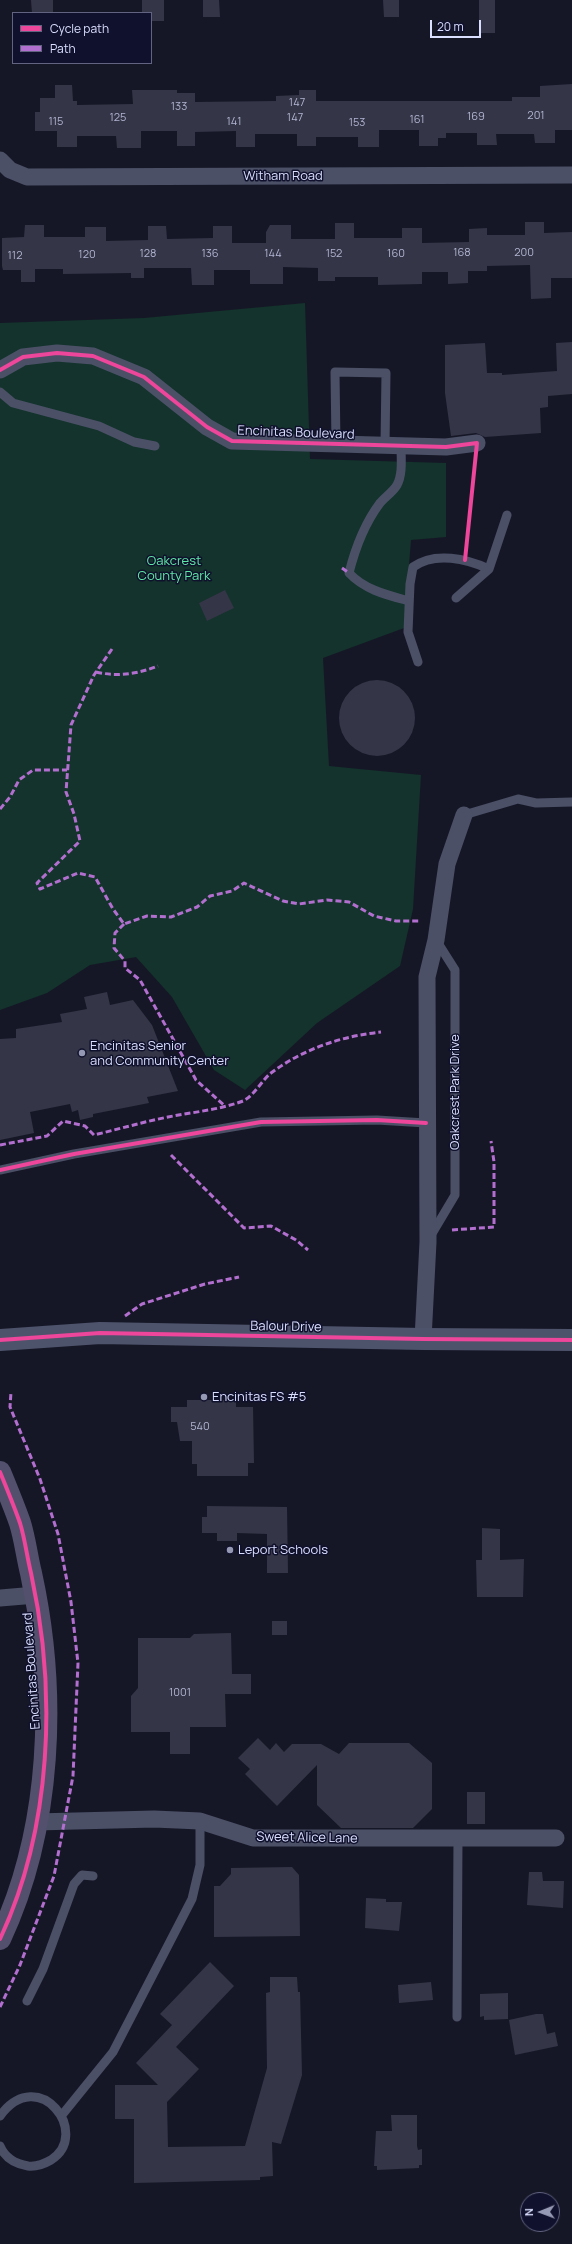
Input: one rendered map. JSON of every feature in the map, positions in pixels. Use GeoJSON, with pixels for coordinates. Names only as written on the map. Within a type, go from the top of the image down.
{"type":"FeatureCollection","features":[{"type":"Feature","properties":{"kind":"main road","name":"Encinitas Boulevard"},"geometry":{"type":"LineString","coordinates":[[0,1472],[20,1524],[36,1595],[47,1716],[43,1788],[36,1822],[22,1881],[0,1939]]}},
{"type":"Feature","properties":{"kind":"street","name":"Witham Road"},"geometry":{"type":"LineString","coordinates":[[0,160],[10,170],[27,177],[572,175]]}},
{"type":"Feature","properties":{"kind":"street","name":"Encinitas Boulevard"},"geometry":{"type":"LineString","coordinates":[[0,370],[23,357],[57,353],[93,356],[144,377],[207,427],[232,441],[446,447],[477,443]]}},
{"type":"Feature","properties":{"kind":"street","name":"Oakcrest Park Drive"},"geometry":{"type":"LineString","coordinates":[[423,1339],[428,1242],[426,1123],[427,977],[436,940],[447,864],[464,815]]}},
{"type":"Feature","properties":{"kind":"street","name":"Balour Drive"},"geometry":{"type":"LineString","coordinates":[[0,1340],[100,1333],[423,1339],[572,1340]]}},
{"type":"Feature","properties":{"kind":"street"},"geometry":{"type":"LineString","coordinates":[[0,1598],[36,1595]]}},
{"type":"Feature","properties":{"kind":"street","name":"Sweet Alice Lane"},"geometry":{"type":"LineString","coordinates":[[36,1822],[154,1819],[200,1821],[253,1838],[556,1838]]}},
{"type":"Feature","properties":{"kind":"lane"},"geometry":{"type":"LineString","coordinates":[[336,444],[335,372],[386,373],[393,445],[401,469],[398,484],[380,503],[367,524],[352,558],[349,573],[358,582],[383,594],[409,601]]}},
{"type":"Feature","properties":{"kind":"lane"},"geometry":{"type":"LineString","coordinates":[[0,392],[13,403],[99,426],[134,442],[155,446]]}},
{"type":"Feature","properties":{"kind":"lane"},"geometry":{"type":"LineString","coordinates":[[456,598],[489,569],[507,515]]}},
{"type":"Feature","properties":{"kind":"lane"},"geometry":{"type":"LineString","coordinates":[[418,662],[408,632],[409,601],[414,566],[422,560],[459,558],[489,569]]}},
{"type":"Feature","properties":{"kind":"lane"},"geometry":{"type":"LineString","coordinates":[[464,815],[518,799],[536,803],[572,802]]}},
{"type":"Feature","properties":{"kind":"lane","name":"Oakcrest Park Drive"},"geometry":{"type":"LineString","coordinates":[[428,1242],[454,1195],[455,970],[436,940]]}},
{"type":"Feature","properties":{"kind":"lane"},"geometry":{"type":"LineString","coordinates":[[0,1170],[74,1154],[262,1122],[377,1120],[426,1123]]}},
{"type":"Feature","properties":{"kind":"lane"},"geometry":{"type":"LineString","coordinates":[[62,2115],[114,2052],[192,1898],[200,1865],[200,1821]]}},
{"type":"Feature","properties":{"kind":"lane"},"geometry":{"type":"LineString","coordinates":[[457,2017],[458,1838]]}},
{"type":"Feature","properties":{"kind":"lane"},"geometry":{"type":"LineString","coordinates":[[27,2001],[43,1969],[74,1884],[82,1875],[93,1876]]}},
{"type":"Feature","properties":{"kind":"lane"},"geometry":{"type":"LineString","coordinates":[[0,2116],[7,2107],[16,2101],[36,2097],[47,2100],[62,2115],[65,2132],[61,2149],[54,2158],[43,2164],[32,2166],[20,2165],[10,2159],[0,2146]]}},
{"type":"Feature","properties":{"kind":"green space","name":"Oakcrest County Park"},"geometry":{"type":"Polygon","coordinates":[[[305,303],[310,459],[446,463],[446,537],[411,540],[404,628],[323,658],[329,766],[421,775],[413,909],[400,966],[317,1023],[245,1090],[214,1070],[172,997],[136,957],[90,965],[47,993],[0,1010],[0,323],[144,318],[305,303]]]}},
{"type":"Feature","properties":{"kind":"building"},"geometry":{"type":"Polygon","coordinates":[[[31,0],[53,0],[53,12],[32,12],[31,0]]]}},
{"type":"Feature","properties":{"kind":"building"},"geometry":{"type":"Polygon","coordinates":[[[142,0],[164,0],[164,21],[152,21],[152,12],[142,12],[142,0]]]}},
{"type":"Feature","properties":{"kind":"building"},"geometry":{"type":"Polygon","coordinates":[[[203,0],[219,0],[220,17],[203,17],[203,0]]]}},
{"type":"Feature","properties":{"kind":"building"},"geometry":{"type":"Polygon","coordinates":[[[383,0],[399,0],[399,17],[384,17],[383,0]]]}},
{"type":"Feature","properties":{"kind":"building"},"geometry":{"type":"Polygon","coordinates":[[[479,0],[495,0],[495,33],[479,33],[479,0]]]}},
{"type":"Feature","properties":{"kind":"building"},"geometry":{"type":"Polygon","coordinates":[[[572,84],[572,130],[555,130],[555,143],[535,143],[534,134],[496,134],[497,145],[477,145],[477,133],[446,133],[446,138],[438,138],[438,146],[419,146],[419,130],[379,130],[379,147],[358,147],[358,137],[316,137],[316,146],[297,146],[297,134],[255,134],[255,147],[236,147],[236,131],[195,132],[195,146],[177,146],[177,131],[141,131],[141,148],[117,148],[116,136],[77,136],[77,147],[57,147],[57,131],[35,131],[35,112],[40,112],[40,98],[55,98],[55,85],[72,85],[73,101],[77,101],[77,105],[133,104],[132,90],[177,90],[177,93],[195,93],[195,102],[276,101],[276,96],[299,95],[299,90],[316,90],[316,101],[512,101],[512,97],[540,97],[540,86],[572,84]]]}},
{"type":"Feature","properties":{"kind":"building"},"geometry":{"type":"Polygon","coordinates":[[[525,222],[544,222],[544,233],[572,232],[572,278],[551,278],[551,298],[531,299],[530,265],[487,266],[487,271],[468,271],[468,283],[448,284],[448,272],[422,272],[422,284],[378,285],[378,277],[335,277],[335,281],[318,281],[318,268],[283,267],[283,284],[250,284],[250,270],[214,270],[214,285],[192,285],[191,268],[144,268],[144,278],[131,278],[131,273],[63,274],[63,269],[35,269],[35,282],[21,282],[21,270],[3,270],[2,266],[2,238],[24,237],[25,225],[44,225],[44,237],[85,237],[85,227],[106,227],[106,241],[148,240],[148,226],[166,226],[167,239],[213,238],[213,226],[232,226],[232,243],[266,243],[266,232],[270,225],[291,225],[291,239],[335,239],[335,223],[354,223],[354,238],[402,238],[402,228],[422,228],[422,243],[469,242],[469,229],[487,228],[487,235],[525,235],[525,222]]]}},
{"type":"Feature","properties":{"kind":"building"},"geometry":{"type":"Polygon","coordinates":[[[572,342],[572,394],[548,396],[548,407],[540,408],[541,433],[485,437],[476,433],[451,436],[445,393],[445,345],[485,343],[487,373],[502,373],[502,375],[557,371],[556,343],[572,342]]]}},
{"type":"Feature","properties":{"kind":"building"},"geometry":{"type":"Polygon","coordinates":[[[225,590],[234,608],[207,621],[199,603],[225,590]]]}},
{"type":"Feature","properties":{"kind":"building"},"geometry":{"type":"Polygon","coordinates":[[[377,680],[391,683],[404,691],[412,704],[415,718],[412,732],[404,745],[391,753],[377,756],[363,753],[350,745],[342,732],[339,718],[342,704],[350,691],[363,683],[377,680]]]}},
{"type":"Feature","properties":{"kind":"building","name":"Encinitas Senior and Community Center"},"geometry":{"type":"Polygon","coordinates":[[[107,992],[110,1005],[133,1000],[152,1025],[178,1091],[147,1097],[149,1103],[93,1114],[93,1117],[80,1120],[78,1110],[72,1112],[70,1104],[30,1112],[34,1133],[0,1140],[0,1039],[16,1038],[16,1029],[62,1022],[60,1014],[87,1009],[84,997],[107,992]]]}},
{"type":"Feature","properties":{"kind":"building"},"geometry":{"type":"Polygon","coordinates":[[[187,1400],[236,1400],[236,1407],[253,1407],[254,1463],[248,1463],[248,1476],[197,1476],[197,1464],[192,1464],[192,1441],[180,1441],[177,1422],[171,1422],[171,1407],[187,1407],[187,1400]]]}},
{"type":"Feature","properties":{"kind":"building"},"geometry":{"type":"Polygon","coordinates":[[[207,1506],[287,1507],[288,1573],[267,1573],[267,1534],[237,1533],[237,1541],[217,1541],[217,1533],[202,1533],[202,1517],[207,1517],[207,1506]]]}},
{"type":"Feature","properties":{"kind":"building"},"geometry":{"type":"Polygon","coordinates":[[[482,1528],[500,1529],[500,1560],[524,1559],[523,1597],[477,1597],[476,1560],[482,1560],[482,1528]]]}},
{"type":"Feature","properties":{"kind":"building"},"geometry":{"type":"Polygon","coordinates":[[[272,1621],[287,1621],[287,1635],[272,1635],[272,1621]]]}},
{"type":"Feature","properties":{"kind":"building"},"geometry":{"type":"Polygon","coordinates":[[[231,1633],[232,1674],[251,1674],[251,1694],[225,1694],[226,1727],[190,1727],[190,1754],[170,1754],[170,1732],[131,1732],[131,1696],[138,1688],[138,1638],[190,1638],[194,1634],[231,1633]]]}},
{"type":"Feature","properties":{"kind":"building"},"geometry":{"type":"Polygon","coordinates":[[[258,1738],[270,1750],[276,1743],[284,1752],[292,1744],[321,1744],[339,1754],[349,1743],[409,1743],[432,1763],[432,1809],[413,1828],[341,1828],[317,1805],[317,1765],[277,1806],[245,1774],[250,1769],[238,1758],[258,1738]]]}},
{"type":"Feature","properties":{"kind":"building"},"geometry":{"type":"Polygon","coordinates":[[[467,1792],[485,1792],[485,1824],[467,1824],[467,1792]]]}},
{"type":"Feature","properties":{"kind":"building"},"geometry":{"type":"Polygon","coordinates":[[[292,1867],[299,1875],[300,1936],[214,1937],[214,1886],[220,1886],[231,1874],[231,1868],[292,1867]]]}},
{"type":"Feature","properties":{"kind":"building"},"geometry":{"type":"Polygon","coordinates":[[[529,1872],[542,1872],[543,1881],[564,1881],[563,1908],[527,1905],[529,1872]]]}},
{"type":"Feature","properties":{"kind":"building"},"geometry":{"type":"Polygon","coordinates":[[[366,1898],[386,1899],[386,1902],[402,1902],[399,1931],[365,1928],[366,1898]]]}},
{"type":"Feature","properties":{"kind":"building"},"geometry":{"type":"Polygon","coordinates":[[[210,1962],[234,1986],[176,2047],[199,2069],[167,2102],[168,2147],[245,2146],[267,2068],[266,1993],[270,1992],[270,1977],[297,1977],[298,1992],[300,1992],[302,2075],[281,2144],[272,2142],[273,2176],[260,2177],[260,2180],[134,2183],[134,2119],[115,2119],[115,2085],[158,2085],[136,2063],[172,2025],[160,2014],[210,1962]]]}},
{"type":"Feature","properties":{"kind":"building"},"geometry":{"type":"Polygon","coordinates":[[[431,1982],[433,2000],[399,2003],[398,1985],[431,1982]]]}},
{"type":"Feature","properties":{"kind":"building"},"geometry":{"type":"Polygon","coordinates":[[[508,1993],[508,2019],[484,2020],[484,2016],[480,2017],[480,1994],[508,1993]]]}},
{"type":"Feature","properties":{"kind":"building"},"geometry":{"type":"Polygon","coordinates":[[[536,2014],[543,2014],[547,2034],[555,2032],[558,2046],[515,2055],[509,2020],[536,2014]]]}},
{"type":"Feature","properties":{"kind":"building"},"geometry":{"type":"Polygon","coordinates":[[[391,2115],[417,2115],[417,2146],[418,2150],[422,2149],[422,2165],[419,2165],[419,2168],[377,2170],[377,2166],[374,2166],[376,2131],[392,2131],[391,2115]]]}},
{"type":"Feature","properties":{"kind":"marked path"},"geometry":{"type":"LineString","coordinates":[[342,568],[349,573]]}},
{"type":"Feature","properties":{"kind":"marked path"},"geometry":{"type":"LineString","coordinates":[[112,649],[94,675],[71,725],[66,792],[74,814],[80,841],[37,883],[40,889],[78,873],[95,877],[113,909],[124,924],[147,916],[171,917],[197,907],[210,896],[232,891],[244,883],[283,901],[299,904],[327,900],[349,902],[374,916],[396,921],[420,921]]}},
{"type":"Feature","properties":{"kind":"marked path"},"geometry":{"type":"LineString","coordinates":[[96,672],[104,674],[127,674],[158,666]]}},
{"type":"Feature","properties":{"kind":"marked path"},"geometry":{"type":"LineString","coordinates":[[0,809],[10,797],[19,780],[33,770],[67,770]]}},
{"type":"Feature","properties":{"kind":"marked path"},"geometry":{"type":"LineString","coordinates":[[124,924],[115,933],[114,948],[125,961],[125,968],[140,980],[196,1080],[225,1106]]}},
{"type":"Feature","properties":{"kind":"marked path"},"geometry":{"type":"LineString","coordinates":[[0,1145],[47,1136],[63,1121],[85,1126],[94,1135],[177,1115],[215,1109],[234,1104],[247,1099],[271,1073],[296,1057],[337,1040],[381,1032]]}},
{"type":"Feature","properties":{"kind":"marked path"},"geometry":{"type":"LineString","coordinates":[[452,1230],[494,1227],[494,1162],[491,1141]]}},
{"type":"Feature","properties":{"kind":"marked path"},"geometry":{"type":"LineString","coordinates":[[171,1155],[244,1228],[271,1226],[296,1240],[308,1250]]}},
{"type":"Feature","properties":{"kind":"marked path"},"geometry":{"type":"LineString","coordinates":[[125,1316],[142,1304],[205,1284],[239,1277]]}},
{"type":"Feature","properties":{"kind":"marked path"},"geometry":{"type":"LineString","coordinates":[[0,2007],[20,1965],[54,1876],[73,1776],[78,1663],[71,1602],[58,1534],[40,1479],[10,1407],[11,1392]]}},
{"type":"Feature","properties":{"kind":"cycle path"},"geometry":{"type":"LineString","coordinates":[[0,370],[23,357],[57,353],[93,356],[144,377],[207,427],[232,441],[446,447],[477,443],[465,560]]}},
{"type":"Feature","properties":{"kind":"cycle path"},"geometry":{"type":"LineString","coordinates":[[0,1170],[74,1154],[261,1122],[377,1120],[426,1123]]}},
{"type":"Feature","properties":{"kind":"cycle path"},"geometry":{"type":"LineString","coordinates":[[0,1340],[100,1333],[423,1339],[572,1340]]}},
{"type":"Feature","properties":{"kind":"cycle path"},"geometry":{"type":"LineString","coordinates":[[0,1472],[20,1523],[31,1573],[39,1618],[44,1665],[46,1712],[45,1759],[40,1806],[30,1852],[17,1896],[0,1939]]}},
{"type":"Feature","properties":{"kind":"place","name":"Encinitas Senior and Community Center"},"geometry":{"type":"Point","coordinates":[82,1053]}},
{"type":"Feature","properties":{"kind":"place","name":"Encinitas FS #5"},"geometry":{"type":"Point","coordinates":[204,1397]}},
{"type":"Feature","properties":{"kind":"place","name":"Leport Schools"},"geometry":{"type":"Point","coordinates":[230,1550]}}]}
